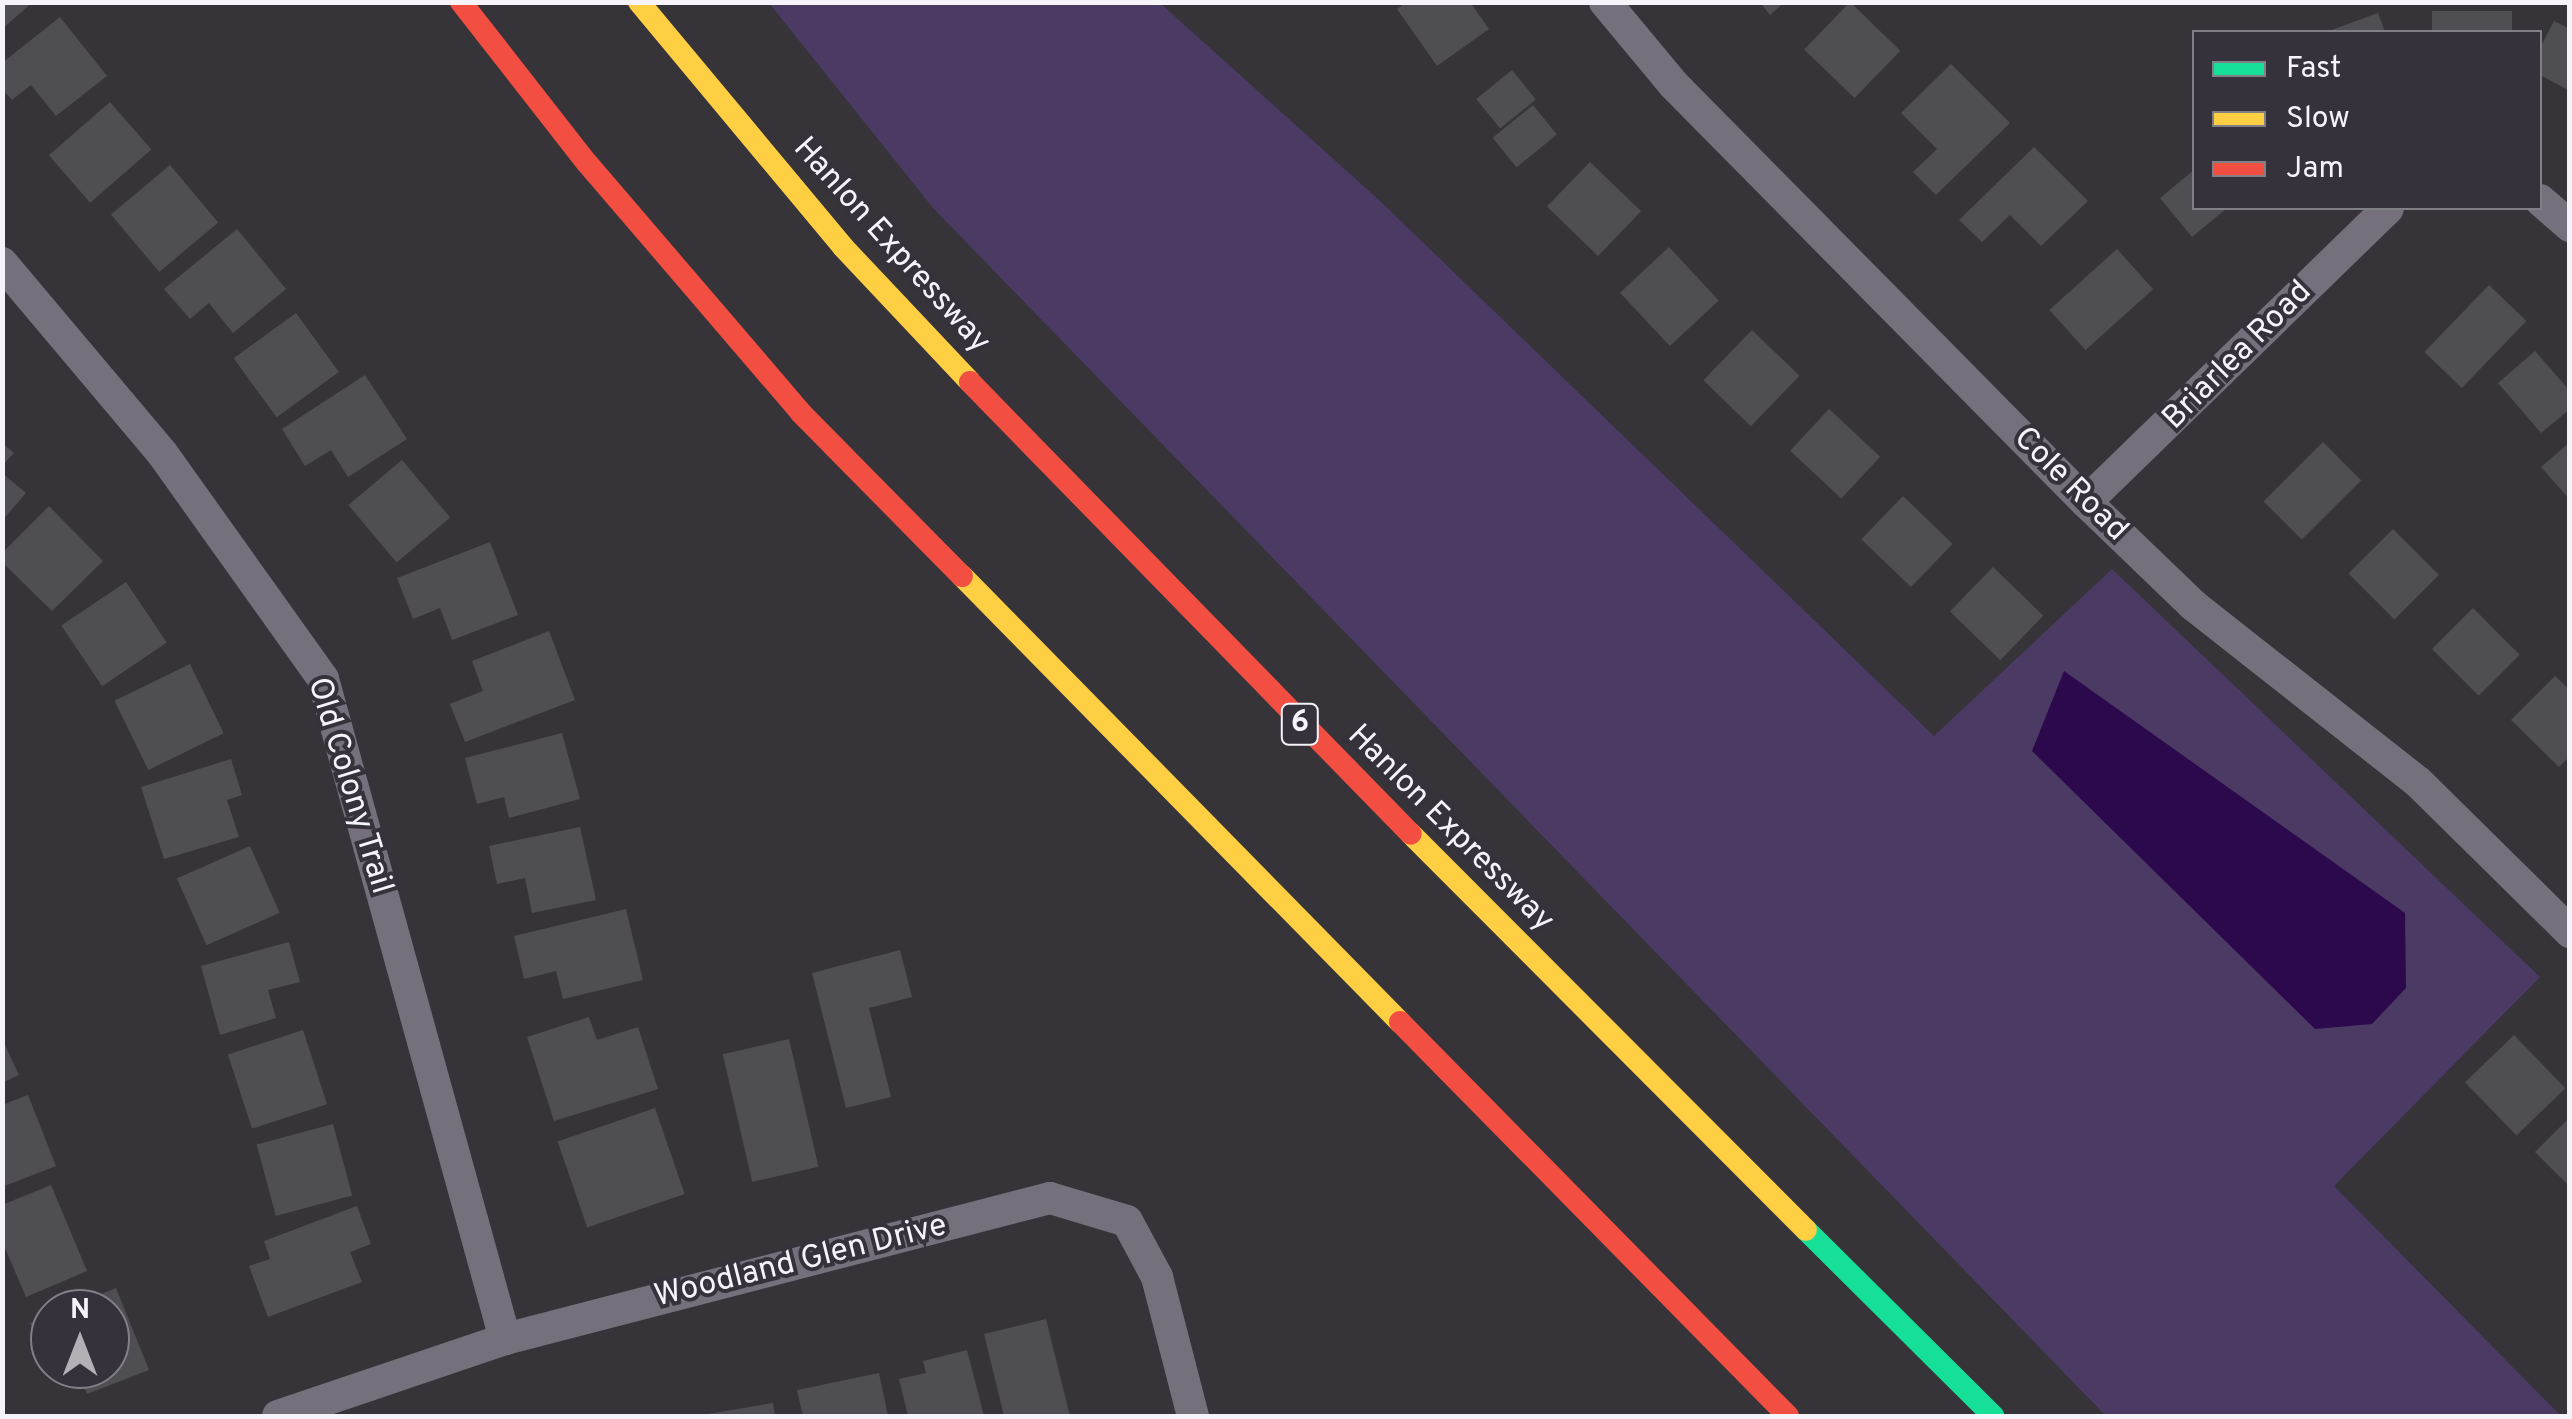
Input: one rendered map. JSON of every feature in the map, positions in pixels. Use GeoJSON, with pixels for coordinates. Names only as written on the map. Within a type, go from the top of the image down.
{"type":"FeatureCollection","features":[{"type":"Feature","properties":{"kind":"highway"},"geometry":{"type":"LineString","coordinates":[[462,2],[587,163],[801,413],[1788,1416]]}},
{"type":"Feature","properties":{"kind":"highway","name":"Hanlon Expressway"},"geometry":{"type":"LineString","coordinates":[[639,2],[844,247],[1142,566],[1993,1416]]}},
{"type":"Feature","properties":{"kind":"street","name":"Cole Road"},"geometry":{"type":"LineString","coordinates":[[1605,2],[1674,85],[2086,502],[2193,605],[2418,782],[2570,932]]}},
{"type":"Feature","properties":{"kind":"street"},"geometry":{"type":"LineString","coordinates":[[2542,202],[2570,226]]}},
{"type":"Feature","properties":{"kind":"street","name":"Briarlea Road"},"geometry":{"type":"LineString","coordinates":[[2086,502],[2386,210]]}},
{"type":"Feature","properties":{"kind":"street","name":"Old Colony Trail"},"geometry":{"type":"LineString","coordinates":[[2,263],[162,453],[323,679],[505,1339]]}},
{"type":"Feature","properties":{"kind":"street","name":"Woodland Glen Drive"},"geometry":{"type":"LineString","coordinates":[[278,1416],[505,1339],[1050,1198],[1127,1221],[1156,1277],[1194,1416]]}},
{"type":"Feature","properties":{"kind":"shaded area"},"geometry":{"type":"Polygon","coordinates":[[[769,3],[1160,3],[1379,200],[1934,736],[2112,569],[2540,977],[2334,1186],[2561,1416],[2106,1416],[933,208],[769,3]]]}},
{"type":"Feature","properties":{"kind":"shaded area"},"geometry":{"type":"Polygon","coordinates":[[[2064,671],[2405,913],[2406,988],[2372,1024],[2315,1029],[2032,751],[2064,671]]]}},
{"type":"Feature","properties":{"kind":"building"},"geometry":{"type":"Polygon","coordinates":[[[2,2],[33,2],[2,29],[2,2]]]}},
{"type":"Feature","properties":{"kind":"building"},"geometry":{"type":"Polygon","coordinates":[[[1407,2],[1470,2],[1489,29],[1437,66],[1397,9],[1407,2]]]}},
{"type":"Feature","properties":{"kind":"building"},"geometry":{"type":"Polygon","coordinates":[[[1760,2],[1785,2],[1770,15],[1760,2]]]}},
{"type":"Feature","properties":{"kind":"building"},"geometry":{"type":"Polygon","coordinates":[[[1850,2],[1900,51],[1855,98],[1804,49],[1850,2]]]}},
{"type":"Feature","properties":{"kind":"building"},"geometry":{"type":"Polygon","coordinates":[[[2432,11],[2512,11],[2512,30],[2432,30],[2432,11]]]}},
{"type":"Feature","properties":{"kind":"building"},"geometry":{"type":"Polygon","coordinates":[[[2378,13],[2384,30],[2331,30],[2378,13]]]}},
{"type":"Feature","properties":{"kind":"building"},"geometry":{"type":"Polygon","coordinates":[[[60,17],[107,76],[56,116],[31,85],[12,100],[2,89],[2,63],[60,17]]]}},
{"type":"Feature","properties":{"kind":"building"},"geometry":{"type":"Polygon","coordinates":[[[2554,21],[2570,29],[2570,91],[2542,76],[2542,44],[2554,21]]]}},
{"type":"Feature","properties":{"kind":"building"},"geometry":{"type":"Polygon","coordinates":[[[1951,64],[2010,123],[1936,195],[1913,172],[1937,149],[1901,113],[1951,64]]]}},
{"type":"Feature","properties":{"kind":"building"},"geometry":{"type":"Polygon","coordinates":[[[1512,70],[1536,100],[1500,128],[1476,99],[1512,70]]]}},
{"type":"Feature","properties":{"kind":"building"},"geometry":{"type":"Polygon","coordinates":[[[110,102],[151,150],[90,203],[49,155],[110,102]]]}},
{"type":"Feature","properties":{"kind":"building"},"geometry":{"type":"Polygon","coordinates":[[[1533,105],[1557,135],[1517,167],[1493,138],[1533,105]]]}},
{"type":"Feature","properties":{"kind":"building"},"geometry":{"type":"Polygon","coordinates":[[[2034,147],[2088,201],[2041,246],[2010,215],[1982,242],[1959,220],[2034,147]]]}},
{"type":"Feature","properties":{"kind":"building"},"geometry":{"type":"Polygon","coordinates":[[[1590,162],[1641,211],[1598,256],[1547,207],[1590,162]]]}},
{"type":"Feature","properties":{"kind":"building"},"geometry":{"type":"Polygon","coordinates":[[[170,165],[218,222],[159,272],[111,214],[170,165]]]}},
{"type":"Feature","properties":{"kind":"building"},"geometry":{"type":"Polygon","coordinates":[[[2192,172],[2192,210],[2225,210],[2192,237],[2160,198],[2192,172]]]}},
{"type":"Feature","properties":{"kind":"building"},"geometry":{"type":"Polygon","coordinates":[[[237,229],[286,289],[233,333],[209,303],[190,319],[164,289],[237,229]]]}},
{"type":"Feature","properties":{"kind":"building"},"geometry":{"type":"Polygon","coordinates":[[[1669,247],[1719,300],[1670,346],[1620,293],[1669,247]]]}},
{"type":"Feature","properties":{"kind":"building"},"geometry":{"type":"Polygon","coordinates":[[[2117,249],[2153,289],[2086,350],[2049,310],[2117,249]]]}},
{"type":"Feature","properties":{"kind":"building"},"geometry":{"type":"Polygon","coordinates":[[[2489,285],[2526,321],[2462,388],[2424,352],[2489,285]]]}},
{"type":"Feature","properties":{"kind":"building"},"geometry":{"type":"Polygon","coordinates":[[[296,313],[339,372],[277,417],[234,358],[296,313]]]}},
{"type":"Feature","properties":{"kind":"building"},"geometry":{"type":"Polygon","coordinates":[[[1752,330],[1799,376],[1751,426],[1703,380],[1752,330]]]}},
{"type":"Feature","properties":{"kind":"building"},"geometry":{"type":"Polygon","coordinates":[[[2535,351],[2570,391],[2570,409],[2541,433],[2498,383],[2535,351]]]}},
{"type":"Feature","properties":{"kind":"building"},"geometry":{"type":"Polygon","coordinates":[[[365,375],[407,439],[348,477],[331,450],[305,466],[282,429],[365,375]]]}},
{"type":"Feature","properties":{"kind":"building"},"geometry":{"type":"Polygon","coordinates":[[[1829,409],[1880,457],[1841,498],[1790,451],[1829,409]]]}},
{"type":"Feature","properties":{"kind":"building"},"geometry":{"type":"Polygon","coordinates":[[[2323,442],[2361,480],[2302,540],[2264,501],[2323,442]]]}},
{"type":"Feature","properties":{"kind":"building"},"geometry":{"type":"Polygon","coordinates":[[[2570,442],[2570,500],[2541,467],[2570,442]]]}},
{"type":"Feature","properties":{"kind":"building"},"geometry":{"type":"Polygon","coordinates":[[[2,443],[14,453],[2,466],[2,443]]]}},
{"type":"Feature","properties":{"kind":"building"},"geometry":{"type":"Polygon","coordinates":[[[402,460],[450,517],[397,562],[348,505],[402,460]]]}},
{"type":"Feature","properties":{"kind":"building"},"geometry":{"type":"Polygon","coordinates":[[[2,473],[26,493],[2,521],[2,473]]]}},
{"type":"Feature","properties":{"kind":"building"},"geometry":{"type":"Polygon","coordinates":[[[1903,496],[1953,544],[1911,587],[1861,539],[1903,496]]]}},
{"type":"Feature","properties":{"kind":"building"},"geometry":{"type":"Polygon","coordinates":[[[49,506],[103,561],[52,611],[2,562],[2,553],[49,506]]]}},
{"type":"Feature","properties":{"kind":"building"},"geometry":{"type":"Polygon","coordinates":[[[2393,529],[2439,575],[2394,620],[2348,574],[2393,529]]]}},
{"type":"Feature","properties":{"kind":"building"},"geometry":{"type":"Polygon","coordinates":[[[490,542],[518,615],[452,640],[440,608],[413,619],[397,578],[490,542]]]}},
{"type":"Feature","properties":{"kind":"building"},"geometry":{"type":"Polygon","coordinates":[[[1993,567],[2043,616],[2000,660],[1950,612],[1993,567]]]}},
{"type":"Feature","properties":{"kind":"building"},"geometry":{"type":"Polygon","coordinates":[[[126,582],[167,643],[102,686],[61,626],[126,582]]]}},
{"type":"Feature","properties":{"kind":"building"},"geometry":{"type":"Polygon","coordinates":[[[2473,608],[2520,655],[2479,696],[2432,649],[2473,608]]]}},
{"type":"Feature","properties":{"kind":"building"},"geometry":{"type":"Polygon","coordinates":[[[549,631],[575,700],[465,742],[450,704],[483,691],[472,661],[549,631]]]}},
{"type":"Feature","properties":{"kind":"building"},"geometry":{"type":"Polygon","coordinates":[[[190,664],[224,733],[148,770],[115,701],[190,664]]]}},
{"type":"Feature","properties":{"kind":"building"},"geometry":{"type":"Polygon","coordinates":[[[2555,676],[2570,690],[2570,756],[2559,767],[2511,720],[2555,676]]]}},
{"type":"Feature","properties":{"kind":"building"},"geometry":{"type":"Polygon","coordinates":[[[562,733],[580,799],[509,818],[504,797],[477,804],[465,758],[562,733]]]}},
{"type":"Feature","properties":{"kind":"building"},"geometry":{"type":"Polygon","coordinates":[[[231,759],[242,795],[227,800],[239,837],[164,859],[141,787],[231,759]]]}},
{"type":"Feature","properties":{"kind":"building"},"geometry":{"type":"Polygon","coordinates":[[[580,827],[596,900],[532,913],[525,878],[497,884],[489,846],[580,827]]]}},
{"type":"Feature","properties":{"kind":"building"},"geometry":{"type":"Polygon","coordinates":[[[250,846],[280,913],[207,945],[177,879],[250,846]]]}},
{"type":"Feature","properties":{"kind":"building"},"geometry":{"type":"Polygon","coordinates":[[[626,909],[643,980],[563,999],[556,971],[524,979],[514,936],[626,909]]]}},
{"type":"Feature","properties":{"kind":"building"},"geometry":{"type":"Polygon","coordinates":[[[289,942],[300,982],[268,990],[276,1018],[220,1035],[201,966],[289,942]]]}},
{"type":"Feature","properties":{"kind":"building"},"geometry":{"type":"Polygon","coordinates":[[[900,950],[912,997],[869,1008],[891,1097],[846,1108],[812,973],[900,950]]]}},
{"type":"Feature","properties":{"kind":"building"},"geometry":{"type":"Polygon","coordinates":[[[589,1017],[597,1040],[638,1027],[658,1089],[554,1121],[527,1037],[589,1017]]]}},
{"type":"Feature","properties":{"kind":"building"},"geometry":{"type":"Polygon","coordinates":[[[303,1030],[327,1104],[252,1129],[228,1054],[303,1030]]]}},
{"type":"Feature","properties":{"kind":"building"},"geometry":{"type":"Polygon","coordinates":[[[2514,1035],[2565,1088],[2516,1135],[2465,1082],[2514,1035]]]}},
{"type":"Feature","properties":{"kind":"building"},"geometry":{"type":"Polygon","coordinates":[[[2,1039],[19,1075],[2,1083],[2,1039]]]}},
{"type":"Feature","properties":{"kind":"building"},"geometry":{"type":"Polygon","coordinates":[[[789,1039],[818,1167],[752,1182],[723,1054],[789,1039]]]}},
{"type":"Feature","properties":{"kind":"building"},"geometry":{"type":"Polygon","coordinates":[[[28,1095],[56,1166],[2,1187],[2,1105],[28,1095]]]}},
{"type":"Feature","properties":{"kind":"building"},"geometry":{"type":"Polygon","coordinates":[[[655,1108],[685,1194],[587,1228],[558,1142],[655,1108]]]}},
{"type":"Feature","properties":{"kind":"building"},"geometry":{"type":"Polygon","coordinates":[[[2570,1117],[2570,1187],[2535,1152],[2570,1117]]]}},
{"type":"Feature","properties":{"kind":"building"},"geometry":{"type":"Polygon","coordinates":[[[333,1124],[352,1195],[276,1216],[257,1144],[333,1124]]]}},
{"type":"Feature","properties":{"kind":"building"},"geometry":{"type":"Polygon","coordinates":[[[51,1185],[87,1271],[45,1289],[30,1289],[26,1297],[2,1241],[2,1205],[51,1185]]]}},
{"type":"Feature","properties":{"kind":"building"},"geometry":{"type":"Polygon","coordinates":[[[357,1206],[371,1244],[350,1252],[362,1282],[268,1317],[249,1266],[270,1259],[264,1241],[357,1206]]]}},
{"type":"Feature","properties":{"kind":"building"},"geometry":{"type":"Polygon","coordinates":[[[1046,1319],[1070,1416],[1004,1416],[984,1334],[1046,1319]]]}},
{"type":"Feature","properties":{"kind":"building"},"geometry":{"type":"Polygon","coordinates":[[[130,1323],[149,1370],[130,1377],[130,1323]]]}},
{"type":"Feature","properties":{"kind":"building"},"geometry":{"type":"Polygon","coordinates":[[[967,1350],[984,1416],[908,1416],[899,1379],[926,1373],[923,1361],[967,1350]]]}},
{"type":"Feature","properties":{"kind":"building"},"geometry":{"type":"Polygon","coordinates":[[[879,1373],[888,1416],[803,1416],[797,1390],[879,1373]]]}},
{"type":"Feature","properties":{"kind":"building"},"geometry":{"type":"Polygon","coordinates":[[[773,1403],[775,1416],[708,1414],[773,1403]]]}},
{"type":"Feature","properties":{"kind":"traffic: fast"},"geometry":{"type":"LineString","coordinates":[[1806,1230],[1993,1416]]}},
{"type":"Feature","properties":{"kind":"traffic: slow"},"geometry":{"type":"LineString","coordinates":[[639,2],[843,247],[970,382]]}},
{"type":"Feature","properties":{"kind":"traffic: slow"},"geometry":{"type":"LineString","coordinates":[[962,576],[1400,1022]]}},
{"type":"Feature","properties":{"kind":"traffic: slow"},"geometry":{"type":"LineString","coordinates":[[1411,834],[1806,1230]]}},
{"type":"Feature","properties":{"kind":"traffic: jam"},"geometry":{"type":"LineString","coordinates":[[461,2],[587,163],[801,413],[962,576]]}},
{"type":"Feature","properties":{"kind":"traffic: jam"},"geometry":{"type":"LineString","coordinates":[[970,382],[1411,834]]}},
{"type":"Feature","properties":{"kind":"traffic: jam"},"geometry":{"type":"LineString","coordinates":[[1400,1022],[1788,1416]]}}]}
